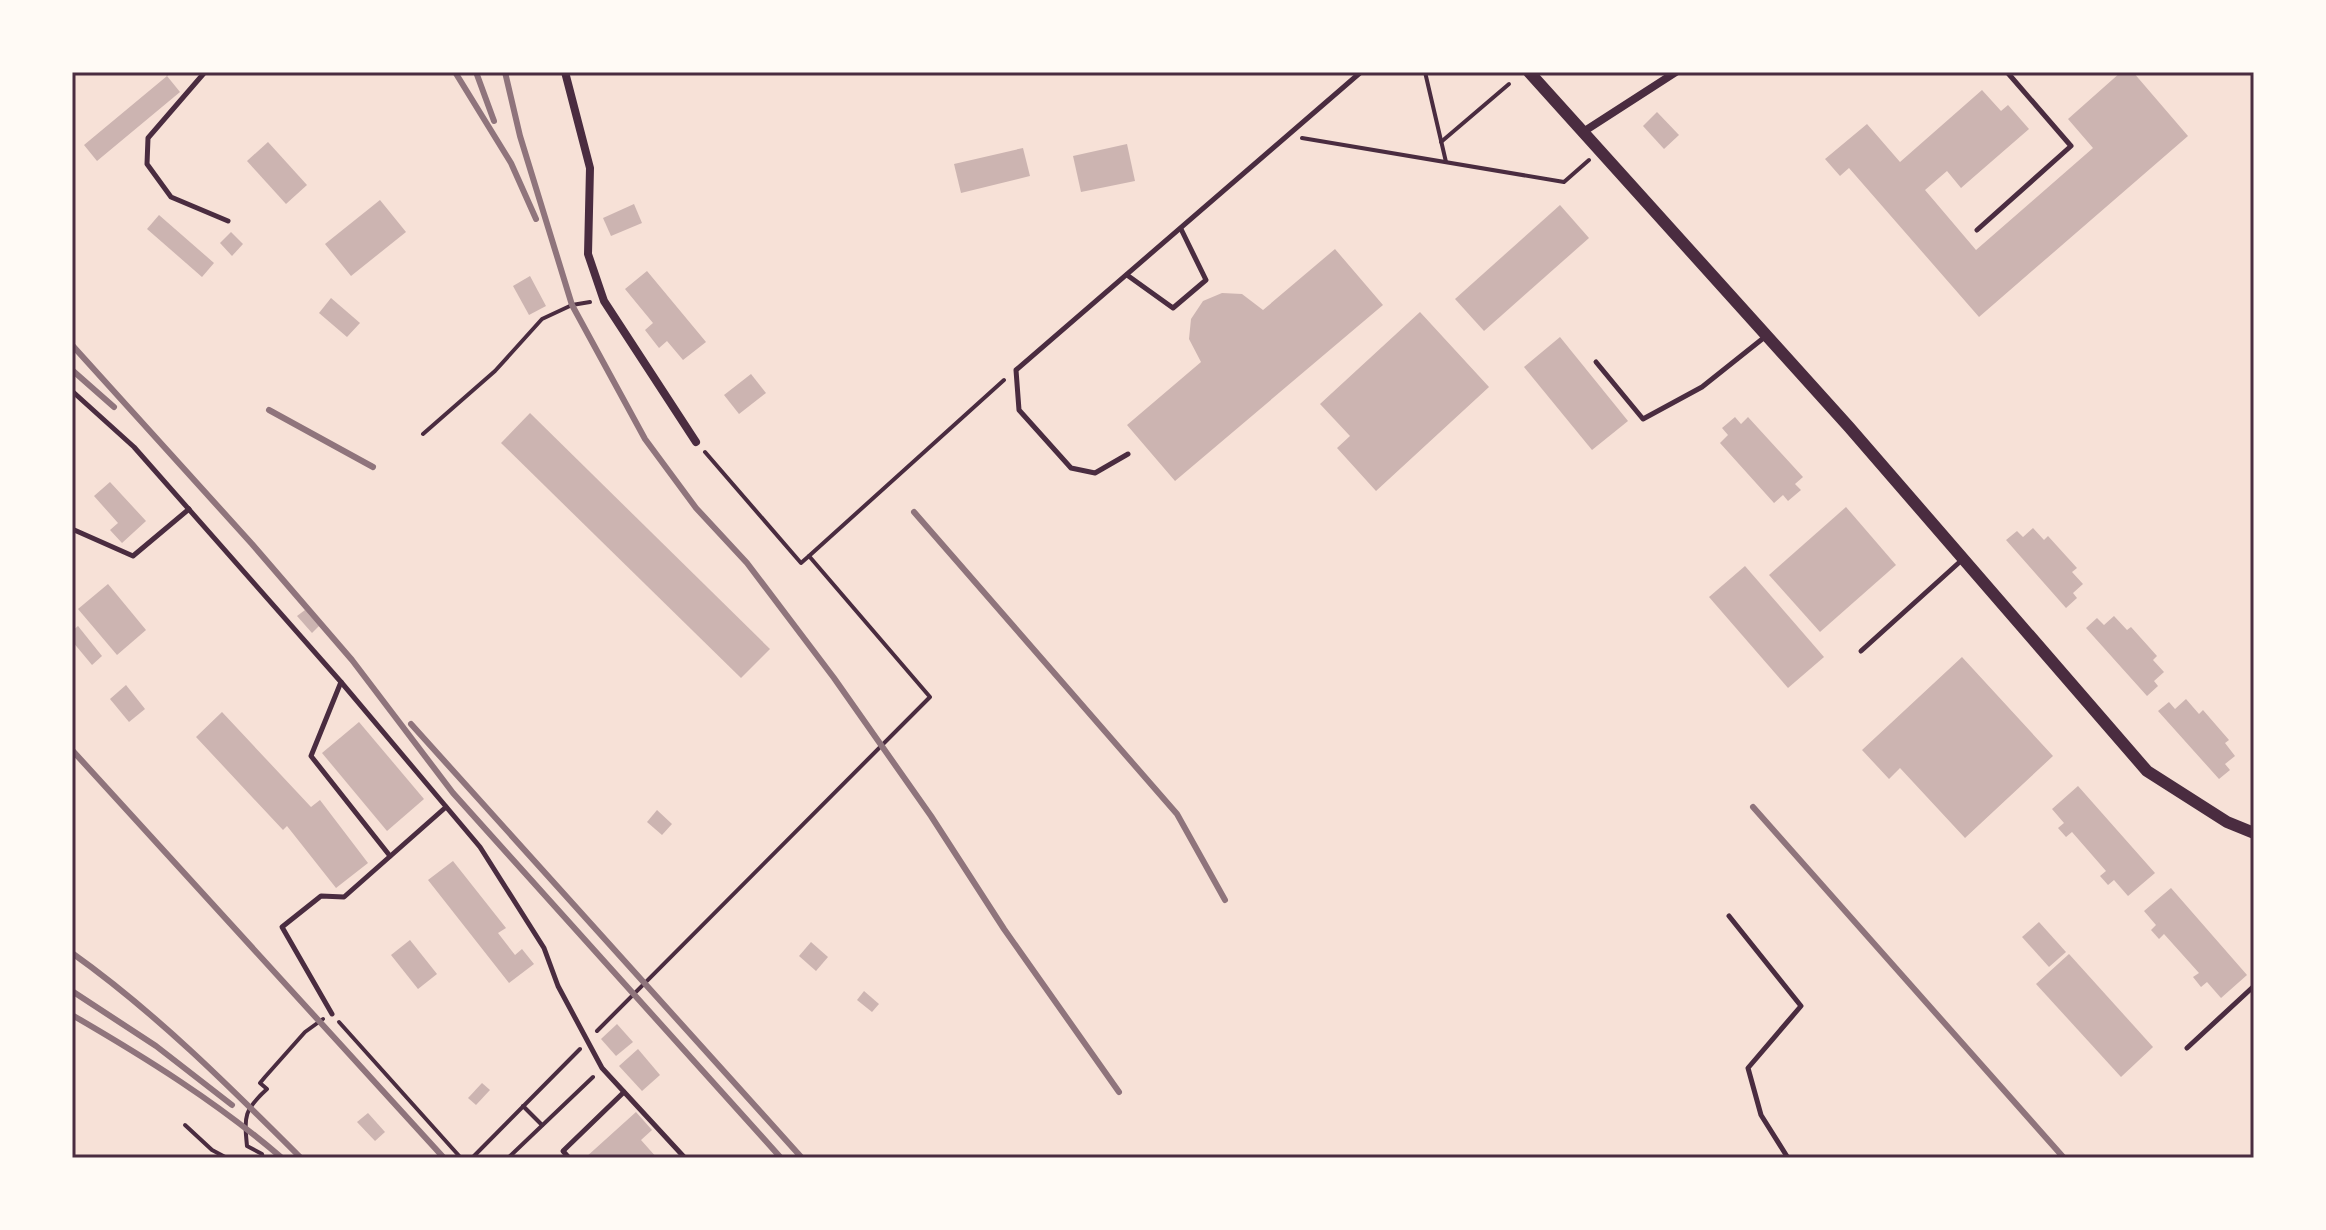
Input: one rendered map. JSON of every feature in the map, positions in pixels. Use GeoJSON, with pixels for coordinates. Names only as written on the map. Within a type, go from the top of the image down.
{"type":"FeatureCollection","features":[{"type":"Feature","properties":{"kind":"street"},"geometry":{"type":"LineString","coordinates":[[565,72],[590,168],[588,254],[604,301],[696,442]]}},
{"type":"Feature","properties":{"kind":"street"},"geometry":{"type":"LineString","coordinates":[[1529,72],[1766,335],[2147,771],[2227,822],[2254,833]]}},
{"type":"Feature","properties":{"kind":"street"},"geometry":{"type":"LineString","coordinates":[[1583,132],[1676,72]]}},
{"type":"Feature","properties":{"kind":"lane"},"geometry":{"type":"LineString","coordinates":[[205,72],[148,138],[147,164],[171,197],[228,221]]}},
{"type":"Feature","properties":{"kind":"lane"},"geometry":{"type":"LineString","coordinates":[[1128,454],[1095,473],[1071,468],[1019,410],[1016,370],[1361,72]]}},
{"type":"Feature","properties":{"kind":"lane"},"geometry":{"type":"LineString","coordinates":[[1977,230],[2071,146],[2007,72]]}},
{"type":"Feature","properties":{"kind":"lane"},"geometry":{"type":"LineString","coordinates":[[1127,275],[1173,308],[1184,299],[1206,280],[1181,229]]}},
{"type":"Feature","properties":{"kind":"lane"},"geometry":{"type":"LineString","coordinates":[[1596,362],[1643,419],[1702,387],[1766,335]]}},
{"type":"Feature","properties":{"kind":"lane"},"geometry":{"type":"LineString","coordinates":[[72,391],[134,447],[341,682],[480,847],[544,948],[558,986],[602,1068],[685,1158]]}},
{"type":"Feature","properties":{"kind":"lane"},"geometry":{"type":"LineString","coordinates":[[72,529],[133,556],[189,509]]}},
{"type":"Feature","properties":{"kind":"lane"},"geometry":{"type":"LineString","coordinates":[[1861,651],[1963,559]]}},
{"type":"Feature","properties":{"kind":"lane"},"geometry":{"type":"LineString","coordinates":[[341,682],[311,756],[390,856]]}},
{"type":"Feature","properties":{"kind":"lane"},"geometry":{"type":"LineString","coordinates":[[332,1014],[282,927],[321,896],[344,897],[446,807]]}},
{"type":"Feature","properties":{"kind":"lane"},"geometry":{"type":"LineString","coordinates":[[1729,916],[1801,1006],[1748,1068],[1761,1115],[1788,1158]]}},
{"type":"Feature","properties":{"kind":"lane"},"geometry":{"type":"LineString","coordinates":[[2187,1048],[2254,986]]}},
{"type":"Feature","properties":{"kind":"lane"},"geometry":{"type":"LineString","coordinates":[[569,1158],[563,1151],[624,1092]]}},
{"type":"Feature","properties":{"kind":"path"},"geometry":{"type":"LineString","coordinates":[[1425,72],[1446,162]]}},
{"type":"Feature","properties":{"kind":"path"},"geometry":{"type":"LineString","coordinates":[[1441,142],[1509,84]]}},
{"type":"Feature","properties":{"kind":"path"},"geometry":{"type":"LineString","coordinates":[[1288,135],[1564,182],[1600,150]]}},
{"type":"Feature","properties":{"kind":"path"},"geometry":{"type":"LineString","coordinates":[[423,434],[495,371],[542,319],[572,305],[604,301]]}},
{"type":"Feature","properties":{"kind":"path"},"geometry":{"type":"LineString","coordinates":[[696,442],[801,563],[1016,370]]}},
{"type":"Feature","properties":{"kind":"path"},"geometry":{"type":"LineString","coordinates":[[472,1158],[930,697],[809,556]]}},
{"type":"Feature","properties":{"kind":"path"},"geometry":{"type":"LineString","coordinates":[[263,1158],[262,1154],[247,1146],[245,1126],[249,1106],[267,1089],[260,1083],[305,1032],[332,1014],[461,1158]]}},
{"type":"Feature","properties":{"kind":"path"},"geometry":{"type":"LineString","coordinates":[[508,1158],[602,1068]]}},
{"type":"Feature","properties":{"kind":"path"},"geometry":{"type":"LineString","coordinates":[[523,1106],[542,1125]]}},
{"type":"Feature","properties":{"kind":"path"},"geometry":{"type":"LineString","coordinates":[[185,1125],[212,1150],[227,1158]]}},
{"type":"Feature","properties":{"kind":"building"},"geometry":{"type":"Polygon","coordinates":[[[2121,72],[2133,72],[2188,136],[1979,317],[1849,168],[1840,176],[1825,159],[1867,124],[1900,162],[1982,90],[2001,111],[2008,105],[2029,129],[1961,188],[1947,171],[1925,190],[1976,250],[2093,148],[2068,119],[2121,72]]]}},
{"type":"Feature","properties":{"kind":"building"},"geometry":{"type":"Polygon","coordinates":[[[167,76],[180,92],[97,161],[84,145],[167,76]]]}},
{"type":"Feature","properties":{"kind":"building"},"geometry":{"type":"Polygon","coordinates":[[[1657,112],[1679,135],[1664,149],[1643,126],[1657,112]]]}},
{"type":"Feature","properties":{"kind":"building"},"geometry":{"type":"Polygon","coordinates":[[[268,142],[307,185],[286,204],[247,161],[268,142]]]}},
{"type":"Feature","properties":{"kind":"building"},"geometry":{"type":"Polygon","coordinates":[[[1127,144],[1135,181],[1081,192],[1073,156],[1127,144]]]}},
{"type":"Feature","properties":{"kind":"building"},"geometry":{"type":"Polygon","coordinates":[[[1023,148],[1030,176],[961,193],[954,164],[1023,148]]]}},
{"type":"Feature","properties":{"kind":"building"},"geometry":{"type":"Polygon","coordinates":[[[380,200],[406,232],[351,276],[325,244],[380,200]]]}},
{"type":"Feature","properties":{"kind":"building"},"geometry":{"type":"Polygon","coordinates":[[[634,204],[642,223],[611,236],[603,218],[634,204]]]}},
{"type":"Feature","properties":{"kind":"building"},"geometry":{"type":"Polygon","coordinates":[[[1560,205],[1589,238],[1484,331],[1455,299],[1560,205]]]}},
{"type":"Feature","properties":{"kind":"building"},"geometry":{"type":"Polygon","coordinates":[[[159,215],[214,263],[202,277],[147,229],[159,215]]]}},
{"type":"Feature","properties":{"kind":"building"},"geometry":{"type":"Polygon","coordinates":[[[231,232],[243,244],[232,256],[220,243],[231,232]]]}},
{"type":"Feature","properties":{"kind":"building"},"geometry":{"type":"Polygon","coordinates":[[[1335,249],[1383,305],[1175,481],[1127,425],[1201,362],[1189,339],[1191,319],[1203,301],[1222,293],[1242,294],[1263,310],[1335,249]]]}},
{"type":"Feature","properties":{"kind":"building"},"geometry":{"type":"Polygon","coordinates":[[[647,271],[706,342],[683,360],[667,341],[659,348],[645,330],[653,323],[625,289],[647,271]]]}},
{"type":"Feature","properties":{"kind":"building"},"geometry":{"type":"Polygon","coordinates":[[[530,276],[546,306],[529,315],[513,286],[530,276]]]}},
{"type":"Feature","properties":{"kind":"building"},"geometry":{"type":"Polygon","coordinates":[[[331,298],[360,323],[347,337],[319,313],[331,298]]]}},
{"type":"Feature","properties":{"kind":"building"},"geometry":{"type":"Polygon","coordinates":[[[1420,312],[1489,387],[1376,491],[1337,448],[1350,436],[1320,404],[1420,312]]]}},
{"type":"Feature","properties":{"kind":"building"},"geometry":{"type":"Polygon","coordinates":[[[1560,337],[1628,421],[1592,450],[1524,367],[1560,337]]]}},
{"type":"Feature","properties":{"kind":"building"},"geometry":{"type":"Polygon","coordinates":[[[751,374],[766,393],[739,414],[724,395],[751,374]]]}},
{"type":"Feature","properties":{"kind":"building"},"geometry":{"type":"Polygon","coordinates":[[[530,413],[770,649],[741,678],[501,443],[530,413]]]}},
{"type":"Feature","properties":{"kind":"building"},"geometry":{"type":"Polygon","coordinates":[[[1735,417],[1741,424],[1748,417],[1803,477],[1795,484],[1801,490],[1788,501],[1783,495],[1774,503],[1720,443],[1728,435],[1722,428],[1735,417]]]}},
{"type":"Feature","properties":{"kind":"building"},"geometry":{"type":"Polygon","coordinates":[[[110,482],[146,521],[122,543],[110,530],[118,523],[94,496],[110,482]]]}},
{"type":"Feature","properties":{"kind":"building"},"geometry":{"type":"Polygon","coordinates":[[[1846,507],[1896,565],[1820,632],[1769,575],[1846,507]]]}},
{"type":"Feature","properties":{"kind":"building"},"geometry":{"type":"Polygon","coordinates":[[[2033,528],[2044,540],[2048,536],[2077,568],[2072,572],[2083,584],[2073,593],[2077,598],[2066,608],[2006,540],[2017,531],[2023,537],[2033,528]]]}},
{"type":"Feature","properties":{"kind":"building"},"geometry":{"type":"Polygon","coordinates":[[[1745,566],[1824,657],[1788,688],[1709,597],[1745,566]]]}},
{"type":"Feature","properties":{"kind":"building"},"geometry":{"type":"Polygon","coordinates":[[[108,584],[146,630],[117,655],[78,609],[108,584]]]}},
{"type":"Feature","properties":{"kind":"building"},"geometry":{"type":"Polygon","coordinates":[[[305,610],[319,626],[312,633],[297,616],[305,610]]]}},
{"type":"Feature","properties":{"kind":"building"},"geometry":{"type":"Polygon","coordinates":[[[2114,616],[2127,630],[2131,627],[2157,656],[2153,660],[2164,672],[2154,681],[2158,686],[2147,696],[2086,628],[2097,618],[2104,625],[2114,616]]]}},
{"type":"Feature","properties":{"kind":"building"},"geometry":{"type":"Polygon","coordinates":[[[78,626],[102,656],[92,665],[72,641],[72,631],[78,626]]]}},
{"type":"Feature","properties":{"kind":"building"},"geometry":{"type":"Polygon","coordinates":[[[1962,657],[2053,756],[1965,838],[1900,768],[1889,779],[1862,750],[1962,657]]]}},
{"type":"Feature","properties":{"kind":"building"},"geometry":{"type":"Polygon","coordinates":[[[126,685],[145,709],[129,722],[110,699],[126,685]]]}},
{"type":"Feature","properties":{"kind":"building"},"geometry":{"type":"Polygon","coordinates":[[[2186,699],[2199,714],[2203,710],[2229,740],[2225,743],[2235,756],[2225,764],[2230,770],[2219,779],[2158,711],[2169,702],[2175,709],[2186,699]]]}},
{"type":"Feature","properties":{"kind":"building"},"geometry":{"type":"Polygon","coordinates":[[[222,712],[311,807],[320,800],[368,863],[336,888],[287,826],[283,830],[196,737],[222,712]]]}},
{"type":"Feature","properties":{"kind":"building"},"geometry":{"type":"Polygon","coordinates":[[[359,722],[424,799],[387,831],[322,753],[359,722]]]}},
{"type":"Feature","properties":{"kind":"building"},"geometry":{"type":"Polygon","coordinates":[[[2078,786],[2155,873],[2128,896],[2114,880],[2108,885],[2100,876],[2106,871],[2072,832],[2066,837],[2058,828],[2064,823],[2052,809],[2078,786]]]}},
{"type":"Feature","properties":{"kind":"building"},"geometry":{"type":"Polygon","coordinates":[[[657,810],[672,824],[662,835],[647,822],[657,810]]]}},
{"type":"Feature","properties":{"kind":"building"},"geometry":{"type":"Polygon","coordinates":[[[453,861],[506,928],[498,933],[515,955],[522,949],[534,964],[509,983],[428,880],[453,861]]]}},
{"type":"Feature","properties":{"kind":"building"},"geometry":{"type":"Polygon","coordinates":[[[2171,888],[2247,975],[2221,998],[2207,982],[2201,987],[2193,977],[2199,973],[2164,934],[2159,939],[2151,930],[2156,925],[2144,911],[2171,888]]]}},
{"type":"Feature","properties":{"kind":"building"},"geometry":{"type":"Polygon","coordinates":[[[2039,922],[2066,952],[2049,967],[2022,937],[2039,922]]]}},
{"type":"Feature","properties":{"kind":"building"},"geometry":{"type":"Polygon","coordinates":[[[410,940],[437,974],[418,989],[391,955],[410,940]]]}},
{"type":"Feature","properties":{"kind":"building"},"geometry":{"type":"Polygon","coordinates":[[[811,942],[828,957],[816,971],[799,956],[811,942]]]}},
{"type":"Feature","properties":{"kind":"building"},"geometry":{"type":"Polygon","coordinates":[[[2069,954],[2153,1047],[2121,1077],[2036,984],[2069,954]]]}},
{"type":"Feature","properties":{"kind":"building"},"geometry":{"type":"Polygon","coordinates":[[[864,991],[879,1004],[872,1012],[857,1000],[864,991]]]}},
{"type":"Feature","properties":{"kind":"building"},"geometry":{"type":"Polygon","coordinates":[[[617,1024],[633,1042],[616,1056],[601,1039],[617,1024]]]}},
{"type":"Feature","properties":{"kind":"building"},"geometry":{"type":"Polygon","coordinates":[[[638,1049],[660,1075],[642,1091],[619,1066],[638,1049]]]}},
{"type":"Feature","properties":{"kind":"building"},"geometry":{"type":"Polygon","coordinates":[[[482,1083],[490,1090],[476,1105],[468,1098],[482,1083]]]}},
{"type":"Feature","properties":{"kind":"building"},"geometry":{"type":"Polygon","coordinates":[[[636,1112],[652,1130],[641,1140],[657,1158],[585,1158],[636,1112]]]}},
{"type":"Feature","properties":{"kind":"building"},"geometry":{"type":"Polygon","coordinates":[[[368,1113],[385,1132],[375,1141],[357,1122],[368,1113]]]}},
{"type":"Feature","properties":{"kind":"railway"},"geometry":{"type":"LineString","coordinates":[[455,72],[511,163],[536,219]]}},
{"type":"Feature","properties":{"kind":"railway"},"geometry":{"type":"LineString","coordinates":[[476,72],[494,121]]}},
{"type":"Feature","properties":{"kind":"railway"},"geometry":{"type":"LineString","coordinates":[[505,72],[520,136],[572,305],[645,439],[696,508],[747,563],[834,678],[1119,1092]]}},
{"type":"Feature","properties":{"kind":"railway"},"geometry":{"type":"LineString","coordinates":[[72,345],[352,660],[453,793],[781,1158]]}},
{"type":"Feature","properties":{"kind":"railway"},"geometry":{"type":"LineString","coordinates":[[72,370],[114,407]]}},
{"type":"Feature","properties":{"kind":"railway"},"geometry":{"type":"LineString","coordinates":[[269,410],[373,467]]}},
{"type":"Feature","properties":{"kind":"railway"},"geometry":{"type":"LineString","coordinates":[[914,512],[1177,814],[1225,900]]}},
{"type":"Feature","properties":{"kind":"railway"},"geometry":{"type":"LineString","coordinates":[[411,724],[802,1158]]}},
{"type":"Feature","properties":{"kind":"railway"},"geometry":{"type":"LineString","coordinates":[[72,750],[444,1158]]}},
{"type":"Feature","properties":{"kind":"railway"},"geometry":{"type":"LineString","coordinates":[[1753,807],[2064,1158]]}},
{"type":"Feature","properties":{"kind":"railway"},"geometry":{"type":"LineString","coordinates":[[72,953],[162,1025],[301,1158]]}},
{"type":"Feature","properties":{"kind":"railway"},"geometry":{"type":"LineString","coordinates":[[72,991],[156,1046],[232,1105]]}},
{"type":"Feature","properties":{"kind":"railway"},"geometry":{"type":"LineString","coordinates":[[72,1015],[180,1082],[282,1158]]}}]}
